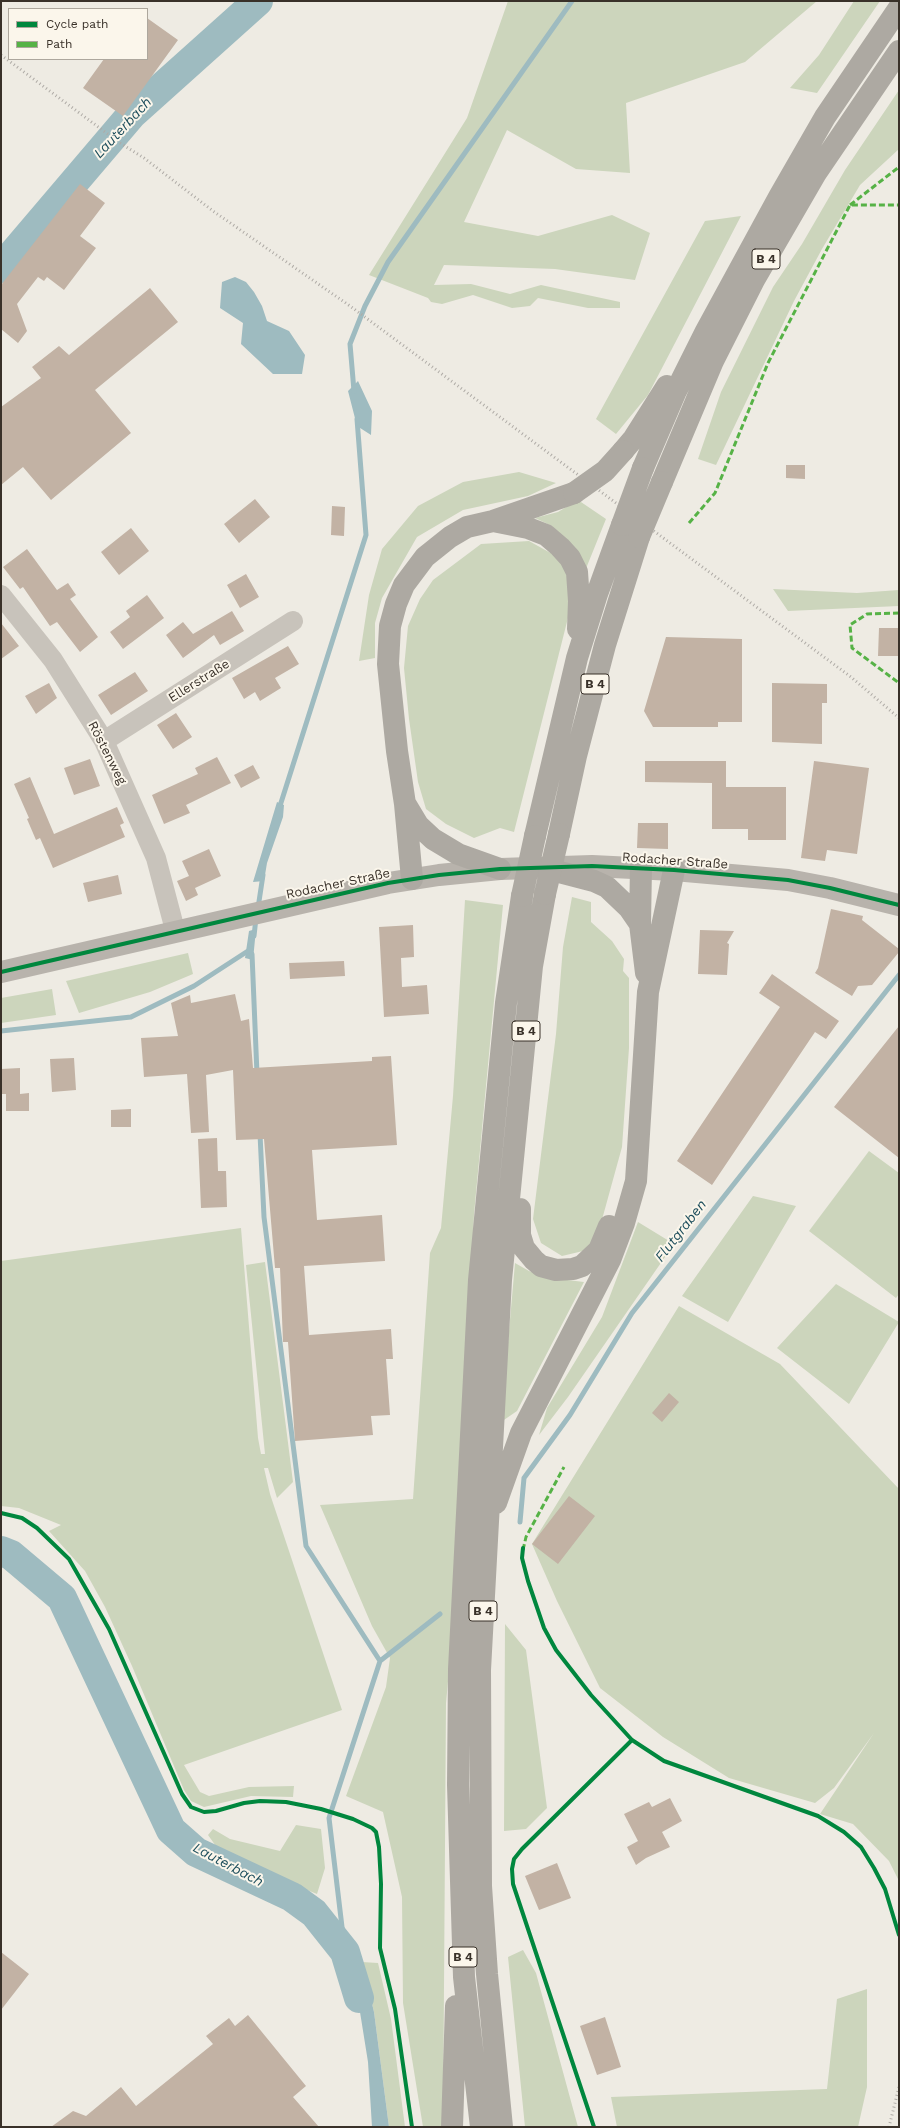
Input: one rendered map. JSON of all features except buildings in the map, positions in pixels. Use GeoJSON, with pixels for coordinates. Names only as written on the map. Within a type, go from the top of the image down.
{"type":"FeatureCollection","features":[{"type":"Feature","properties":{"kind":"highway","name":"B 4"},"geometry":{"type":"LineString","coordinates":[[502,2127],[487,1974],[481,1878],[480,1670],[501,1280],[532,966],[545,894],[576,756],[605,645],[631,531],[643,468],[676,391],[706,331],[824,117],[899,8]]}},
{"type":"Feature","properties":{"kind":"highway","name":"B 4"},"geometry":{"type":"LineString","coordinates":[[481,2127],[464,1977],[458,1786],[459,1669],[478,1288],[506,1010],[522,896],[577,658],[597,594],[631,531],[662,482],[707,374],[754,280],[816,172],[899,51]]}},
{"type":"Feature","properties":{"kind":"highway"},"geometry":{"type":"LineString","coordinates":[[412,880],[405,804],[397,751],[388,664],[390,626],[396,604],[404,585],[425,557],[450,537],[467,527],[493,521],[574,492],[605,471],[634,438],[664,390],[706,331]]}},
{"type":"Feature","properties":{"kind":"highway"},"geometry":{"type":"LineString","coordinates":[[493,521],[528,528],[546,535],[560,546],[570,558],[577,572],[579,600],[577,658]]}},
{"type":"Feature","properties":{"kind":"highway"},"geometry":{"type":"LineString","coordinates":[[405,804],[418,825],[434,839],[458,854],[500,869]]}},
{"type":"Feature","properties":{"kind":"highway"},"geometry":{"type":"LineString","coordinates":[[641,867],[640,924],[648,992]]}},
{"type":"Feature","properties":{"kind":"highway"},"geometry":{"type":"LineString","coordinates":[[544,868],[594,881],[607,887],[629,908],[640,924]]}},
{"type":"Feature","properties":{"kind":"highway"},"geometry":{"type":"LineString","coordinates":[[488,1527],[521,1433],[610,1260],[624,1223],[636,1181],[648,992],[674,870]]}},
{"type":"Feature","properties":{"kind":"highway"},"geometry":{"type":"LineString","coordinates":[[520,1096],[520,1235],[524,1248],[541,1266],[556,1270],[573,1270],[582,1266],[599,1250],[608,1230],[639,1134]]}},
{"type":"Feature","properties":{"kind":"highway"},"geometry":{"type":"LineString","coordinates":[[452,2127],[460,1886]]}},
{"type":"Feature","properties":{"kind":"street","name":"Röstenweg"},"geometry":{"type":"LineString","coordinates":[[1,595],[53,660],[104,741],[156,858],[175,930]]}},
{"type":"Feature","properties":{"kind":"street","name":"Ellerstraße"},"geometry":{"type":"LineString","coordinates":[[104,741],[294,621]]}},
{"type":"Feature","properties":{"kind":"street","name":"Rodacher Straße"},"geometry":{"type":"LineString","coordinates":[[1,972],[175,930],[388,883],[500,869],[641,867],[788,880],[830,888],[899,905]]}},
{"type":"Feature","properties":{"kind":"green space"},"geometry":{"type":"Polygon","coordinates":[[[508,1],[817,1],[745,62],[626,103],[630,173],[576,169],[507,130],[464,222],[538,236],[612,215],[650,233],[635,280],[555,269],[444,265],[434,285],[471,284],[510,294],[541,285],[620,302],[620,308],[588,308],[538,298],[530,306],[512,308],[473,295],[442,304],[431,302],[428,298],[369,275],[467,118],[508,1]]]}},
{"type":"Feature","properties":{"kind":"green space"},"geometry":{"type":"Polygon","coordinates":[[[854,1],[880,1],[817,93],[790,88],[819,55],[854,1]]]}},
{"type":"Feature","properties":{"kind":"green space"},"geometry":{"type":"Polygon","coordinates":[[[899,90],[899,149],[860,185],[822,249],[794,301],[716,465],[698,459],[721,392],[773,287],[802,244],[845,170],[899,90]]]}},
{"type":"Feature","properties":{"kind":"green space"},"geometry":{"type":"Polygon","coordinates":[[[741,216],[648,395],[616,434],[596,419],[705,221],[741,216]]]}},
{"type":"Feature","properties":{"kind":"green space"},"geometry":{"type":"Polygon","coordinates":[[[519,472],[556,483],[528,496],[463,510],[417,537],[382,598],[375,623],[375,658],[359,661],[369,595],[382,549],[418,506],[463,482],[519,472]]]}},
{"type":"Feature","properties":{"kind":"green space"},"geometry":{"type":"Polygon","coordinates":[[[578,500],[606,519],[585,571],[552,526],[535,518],[558,512],[578,500]]]}},
{"type":"Feature","properties":{"kind":"green space"},"geometry":{"type":"Polygon","coordinates":[[[529,541],[565,561],[575,590],[514,832],[500,828],[474,838],[446,824],[426,809],[418,782],[409,719],[404,668],[408,626],[420,599],[433,580],[481,544],[529,541]]]}},
{"type":"Feature","properties":{"kind":"green space"},"geometry":{"type":"Polygon","coordinates":[[[773,589],[857,593],[899,590],[899,606],[788,611],[773,589]]]}},
{"type":"Feature","properties":{"kind":"green space"},"geometry":{"type":"Polygon","coordinates":[[[572,897],[591,902],[591,922],[612,941],[624,959],[623,971],[629,978],[629,1048],[622,1147],[595,1245],[583,1251],[562,1256],[541,1243],[533,1219],[556,1034],[563,947],[572,897]]]}},
{"type":"Feature","properties":{"kind":"green space"},"geometry":{"type":"Polygon","coordinates":[[[465,900],[503,905],[474,1214],[458,1574],[446,1703],[443,2127],[423,2127],[403,2003],[402,1897],[383,1812],[346,1796],[386,1687],[390,1658],[372,1626],[320,1505],[413,1499],[430,1253],[441,1228],[453,1096],[465,900]]]}},
{"type":"Feature","properties":{"kind":"green space"},"geometry":{"type":"Polygon","coordinates":[[[188,953],[193,974],[150,992],[79,1013],[66,981],[188,953]]]}},
{"type":"Feature","properties":{"kind":"green space"},"geometry":{"type":"Polygon","coordinates":[[[52,989],[56,1015],[1,1023],[1,998],[52,989]]]}},
{"type":"Feature","properties":{"kind":"green space"},"geometry":{"type":"Polygon","coordinates":[[[869,1151],[899,1173],[899,1294],[896,1298],[809,1231],[869,1151]]]}},
{"type":"Feature","properties":{"kind":"green space"},"geometry":{"type":"Polygon","coordinates":[[[753,1196],[796,1206],[728,1322],[682,1296],[753,1196]]]}},
{"type":"Feature","properties":{"kind":"green space"},"geometry":{"type":"Polygon","coordinates":[[[638,1222],[674,1244],[568,1397],[539,1435],[547,1408],[602,1317],[638,1222]]]}},
{"type":"Feature","properties":{"kind":"green space"},"geometry":{"type":"Polygon","coordinates":[[[241,1228],[258,1438],[261,1454],[265,1454],[246,1265],[265,1262],[293,1482],[277,1498],[268,1468],[264,1468],[270,1494],[342,1710],[184,1765],[200,1792],[209,1796],[249,1787],[294,1786],[293,1797],[251,1796],[204,1807],[191,1801],[184,1790],[132,1666],[105,1607],[85,1571],[49,1531],[61,1525],[19,1508],[1,1506],[1,1261],[241,1228]]]}},
{"type":"Feature","properties":{"kind":"green space"},"geometry":{"type":"Polygon","coordinates":[[[515,1263],[529,1271],[551,1278],[584,1282],[517,1411],[501,1422],[515,1263]]]}},
{"type":"Feature","properties":{"kind":"green space"},"geometry":{"type":"Polygon","coordinates":[[[836,1284],[899,1322],[849,1404],[777,1348],[836,1284]]]}},
{"type":"Feature","properties":{"kind":"green space"},"geometry":{"type":"Polygon","coordinates":[[[679,1306],[780,1364],[899,1489],[899,1881],[889,1861],[853,1824],[820,1814],[874,1733],[834,1788],[815,1803],[729,1778],[663,1737],[600,1688],[557,1601],[532,1544],[679,1306]]]}},
{"type":"Feature","properties":{"kind":"green space"},"geometry":{"type":"Polygon","coordinates":[[[505,1624],[526,1650],[547,1808],[526,1829],[504,1831],[505,1624]]]}},
{"type":"Feature","properties":{"kind":"green space"},"geometry":{"type":"Polygon","coordinates":[[[296,1825],[321,1829],[325,1868],[317,1894],[223,1856],[208,1835],[213,1829],[230,1839],[280,1851],[296,1825]]]}},
{"type":"Feature","properties":{"kind":"green space"},"geometry":{"type":"Polygon","coordinates":[[[523,1950],[536,1973],[578,2127],[525,2127],[508,1957],[523,1950]]]}},
{"type":"Feature","properties":{"kind":"green space"},"geometry":{"type":"Polygon","coordinates":[[[362,1962],[378,1963],[391,2019],[405,2127],[389,2127],[374,2012],[362,1962]]]}},
{"type":"Feature","properties":{"kind":"green space"},"geometry":{"type":"Polygon","coordinates":[[[867,1989],[867,2087],[858,2127],[617,2127],[611,2097],[827,2089],[837,1999],[867,1989]]]}},
{"type":"Feature","properties":{"kind":"water"},"geometry":{"type":"Polygon","coordinates":[[[235,277],[246,282],[254,292],[262,306],[267,321],[289,331],[305,355],[302,374],[273,374],[241,344],[243,323],[220,308],[222,282],[235,277]]]}},
{"type":"Feature","properties":{"kind":"water"},"geometry":{"type":"Polygon","coordinates":[[[358,381],[372,411],[371,435],[357,426],[348,391],[358,381]]]}},
{"type":"Feature","properties":{"kind":"water"},"geometry":{"type":"Polygon","coordinates":[[[277,802],[284,805],[283,817],[267,863],[264,881],[253,882],[277,802]]]}},
{"type":"Feature","properties":{"kind":"water"},"geometry":{"type":"Polygon","coordinates":[[[256,929],[253,960],[245,958],[249,931],[256,929]]]}},
{"type":"Feature","properties":{"kind":"water"},"geometry":{"type":"Polygon","coordinates":[[[1,1542],[17,1547],[37,1559],[44,1570],[24,1575],[1,1560],[1,1542]]]}},
{"type":"Feature","properties":{"kind":"water"},"geometry":{"type":"Polygon","coordinates":[[[156,1780],[179,1825],[173,1845],[151,1802],[156,1780]]]}},
{"type":"Feature","properties":{"kind":"water"},"geometry":{"type":"Polygon","coordinates":[[[357,1953],[362,1962],[374,2012],[389,2127],[372,2127],[368,2062],[360,2012],[337,1964],[357,1953]]]}},
{"type":"Feature","properties":{"kind":"waterway","name":"Lauterbach"},"geometry":{"type":"LineString","coordinates":[[1,268],[132,114],[258,1]]}},
{"type":"Feature","properties":{"kind":"waterway"},"geometry":{"type":"LineString","coordinates":[[354,391],[350,344],[365,306],[388,262],[572,1]]}},
{"type":"Feature","properties":{"kind":"waterway"},"geometry":{"type":"LineString","coordinates":[[279,809],[366,535],[357,419]]}},
{"type":"Feature","properties":{"kind":"waterway"},"geometry":{"type":"LineString","coordinates":[[258,908],[263,875]]}},
{"type":"Feature","properties":{"kind":"waterway"},"geometry":{"type":"LineString","coordinates":[[254,936],[256,918]]}},
{"type":"Feature","properties":{"kind":"waterway"},"geometry":{"type":"LineString","coordinates":[[1,1031],[131,1017],[194,986],[251,949]]}},
{"type":"Feature","properties":{"kind":"waterway"},"geometry":{"type":"LineString","coordinates":[[252,954],[257,1074]]}},
{"type":"Feature","properties":{"kind":"waterway","name":"Flutgraben"},"geometry":{"type":"LineString","coordinates":[[520,1522],[524,1478],[570,1415],[632,1313],[899,975]]}},
{"type":"Feature","properties":{"kind":"waterway"},"geometry":{"type":"LineString","coordinates":[[260,1134],[264,1217],[306,1546],[380,1661],[329,1818],[345,1952]]}},
{"type":"Feature","properties":{"kind":"waterway","name":"Lauterbach"},"geometry":{"type":"LineString","coordinates":[[1,1551],[11,1555],[62,1598],[171,1830],[196,1852],[292,1897],[314,1913],[345,1952],[359,1998]]}},
{"type":"Feature","properties":{"kind":"waterway","name":"Flutgraben"},"geometry":{"type":"LineString","coordinates":[[380,1661],[440,1614]]}},
{"type":"Feature","properties":{"kind":"railway"},"geometry":{"type":"LineString","coordinates":[[1,55],[120,143],[144,158],[213,211],[350,306],[851,677],[899,718]]}},
{"type":"Feature","properties":{"kind":"railway"},"geometry":{"type":"LineString","coordinates":[[889,2127],[899,2087]]}},
{"type":"Feature","properties":{"kind":"marked path"},"geometry":{"type":"LineString","coordinates":[[850,205],[899,167]]}},
{"type":"Feature","properties":{"kind":"marked path"},"geometry":{"type":"LineString","coordinates":[[689,523],[715,493],[768,363],[850,205],[899,205]]}},
{"type":"Feature","properties":{"kind":"marked path"},"geometry":{"type":"LineString","coordinates":[[899,613],[867,614],[850,625],[852,648],[899,683]]}},
{"type":"Feature","properties":{"kind":"marked path"},"geometry":{"type":"LineString","coordinates":[[523,1550],[526,1537],[564,1467]]}},
{"type":"Feature","properties":{"kind":"cycle path"},"geometry":{"type":"LineString","coordinates":[[1,972],[388,883],[439,875],[500,869],[592,866],[674,870],[788,880],[830,888],[899,905]]}},
{"type":"Feature","properties":{"kind":"cycle path"},"geometry":{"type":"LineString","coordinates":[[1,1513],[22,1518],[37,1528],[69,1559],[109,1629],[182,1794],[191,1807],[204,1812],[216,1811],[244,1803],[260,1801],[286,1802],[321,1809],[353,1819],[372,1828],[376,1832],[379,1847],[381,1884],[380,1948],[395,2009],[412,2127]]}},
{"type":"Feature","properties":{"kind":"cycle path"},"geometry":{"type":"LineString","coordinates":[[523,1548],[522,1558],[528,1581],[544,1628],[556,1650],[591,1695],[632,1740],[664,1761],[818,1816],[844,1832],[861,1847],[874,1868],[885,1889],[899,1935]]}},
{"type":"Feature","properties":{"kind":"cycle path"},"geometry":{"type":"LineString","coordinates":[[594,2127],[513,1884],[512,1869],[514,1859],[522,1849],[632,1740]]}}]}
